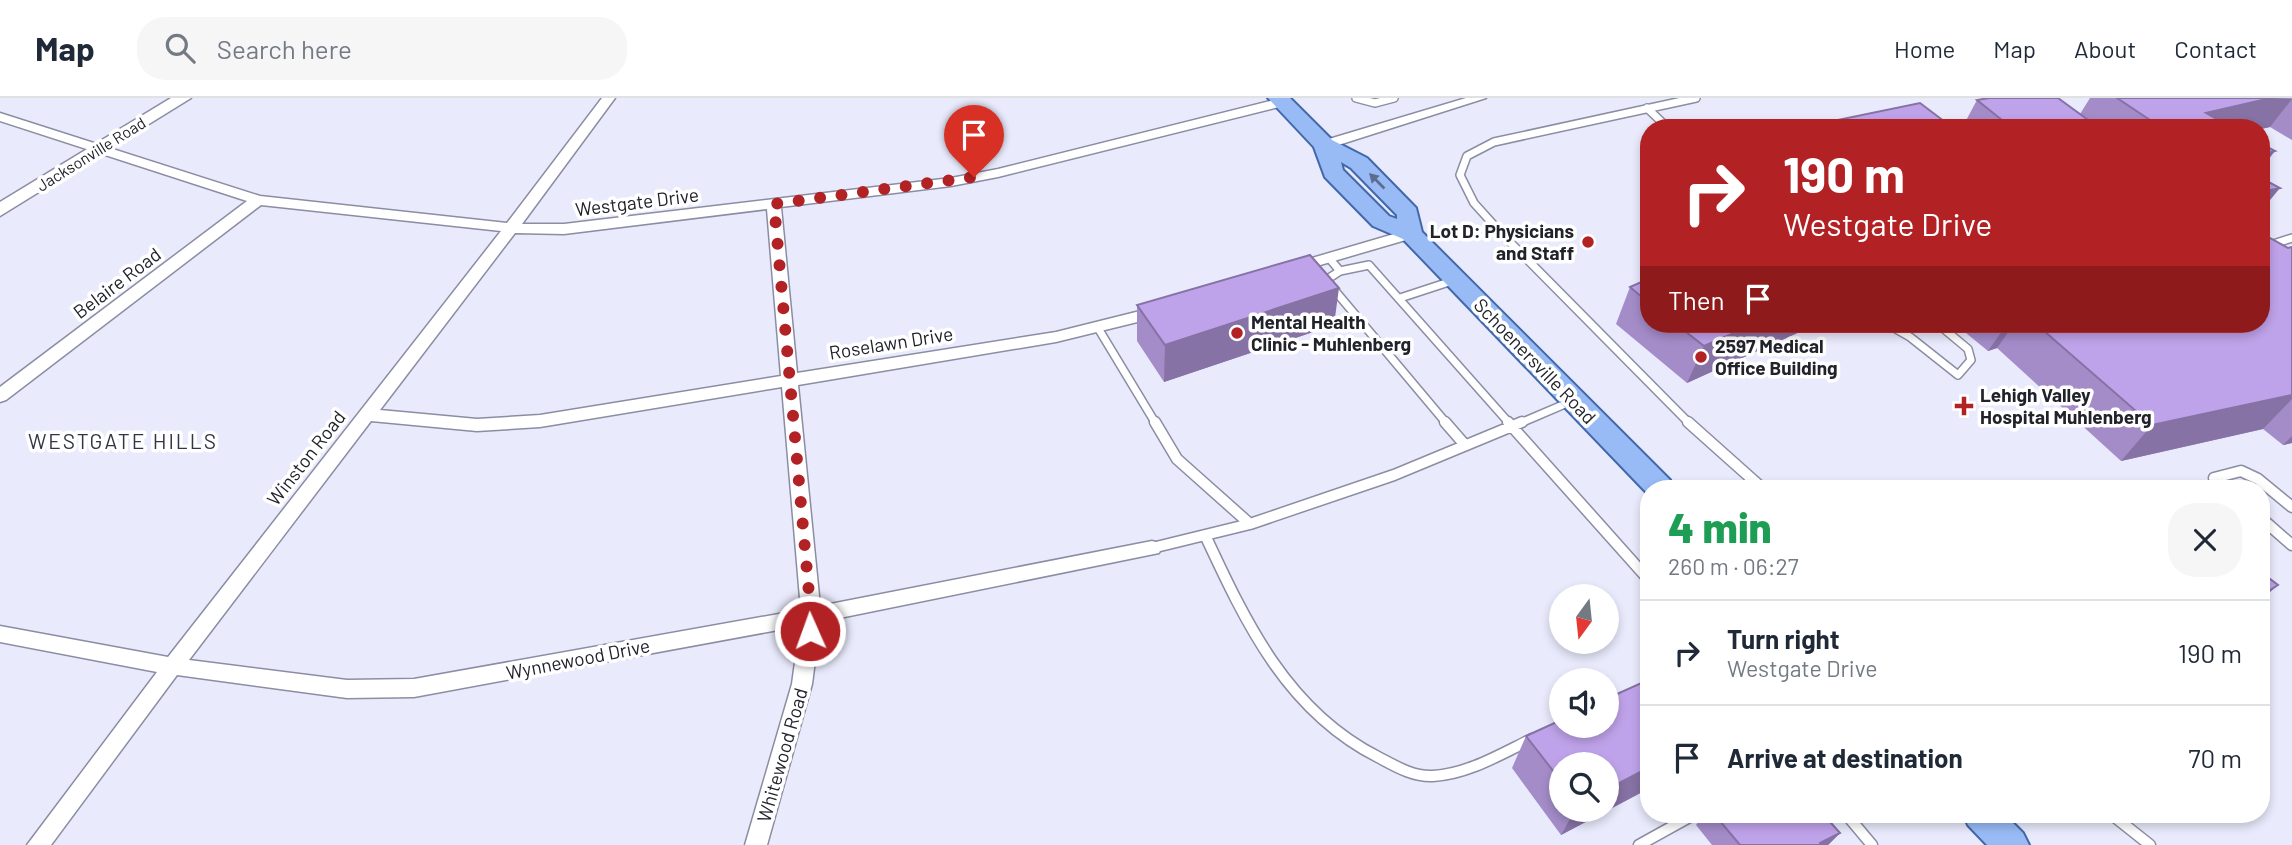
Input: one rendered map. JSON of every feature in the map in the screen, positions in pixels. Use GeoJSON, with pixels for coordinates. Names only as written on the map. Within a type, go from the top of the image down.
{"type":"FeatureCollection","features":[{"type":"Feature","properties":{"kind":"main road","name":"Schoenersville Road"},"geometry":{"type":"LineString","coordinates":[[1280,100],[1324,145],[1333,172],[1381,221],[1411,234],[1652,480]]}},
{"type":"Feature","properties":{"kind":"main road"},"geometry":{"type":"LineString","coordinates":[[1989,823],[2011,845]]}},
{"type":"Feature","properties":{"kind":"street","name":"Jacksonville Road"},"geometry":{"type":"LineString","coordinates":[[0,210],[183,98]]}},
{"type":"Feature","properties":{"kind":"street","name":"Winston Road"},"geometry":{"type":"LineString","coordinates":[[38,845],[170,666],[512,228],[609,98]]}},
{"type":"Feature","properties":{"kind":"street"},"geometry":{"type":"LineString","coordinates":[[1324,145],[1480,98]]}},
{"type":"Feature","properties":{"kind":"street","name":"Westgate Drive"},"geometry":{"type":"LineString","coordinates":[[0,117],[258,201],[512,228],[564,229],[951,182],[998,173],[1280,100]]}},
{"type":"Feature","properties":{"kind":"street","name":"Belaire Road"},"geometry":{"type":"LineString","coordinates":[[0,396],[258,201]]}},
{"type":"Feature","properties":{"kind":"street","name":"Whitewood Road"},"geometry":{"type":"LineString","coordinates":[[756,845],[802,684],[811,616],[774,204]]}},
{"type":"Feature","properties":{"kind":"street"},"geometry":{"type":"LineString","coordinates":[[1275,275],[1411,234]]}},
{"type":"Feature","properties":{"kind":"street","name":"Roselawn Drive"},"geometry":{"type":"LineString","coordinates":[[366,415],[447,424],[510,424],[789,381],[1098,328],[1173,307]]}},
{"type":"Feature","properties":{"kind":"street","name":"Wynnewood Drive"},"geometry":{"type":"LineString","coordinates":[[0,634],[170,666],[347,689],[414,688],[811,616],[1152,548]]}},
{"type":"Feature","properties":{"kind":"lane"},"geometry":{"type":"LineString","coordinates":[[1359,98],[1375,103],[1394,98]]}},
{"type":"Feature","properties":{"kind":"lane"},"geometry":{"type":"LineString","coordinates":[[1696,98],[1494,142],[1468,156],[1462,164],[1460,175],[1474,203],[1502,234],[1680,415],[1753,480]]}},
{"type":"Feature","properties":{"kind":"lane"},"geometry":{"type":"LineString","coordinates":[[1647,108],[1659,119]]}},
{"type":"Feature","properties":{"kind":"lane"},"geometry":{"type":"LineString","coordinates":[[2270,245],[2292,238]]}},
{"type":"Feature","properties":{"kind":"lane"},"geometry":{"type":"LineString","coordinates":[[1329,258],[1340,271]]}},
{"type":"Feature","properties":{"kind":"lane"},"geometry":{"type":"LineString","coordinates":[[1465,445],[1326,280],[1340,271],[1369,265],[1640,570]]}},
{"type":"Feature","properties":{"kind":"lane"},"geometry":{"type":"LineString","coordinates":[[1400,298],[1456,280]]}},
{"type":"Feature","properties":{"kind":"lane"},"geometry":{"type":"LineString","coordinates":[[1098,328],[1177,459],[1250,524]]}},
{"type":"Feature","properties":{"kind":"lane"},"geometry":{"type":"LineString","coordinates":[[1903,333],[1958,375],[1970,360],[1968,349],[1949,333]]}},
{"type":"Feature","properties":{"kind":"lane"},"geometry":{"type":"LineString","coordinates":[[1152,548],[1250,524],[1394,475],[1574,400]]}},
{"type":"Feature","properties":{"kind":"lane"},"geometry":{"type":"LineString","coordinates":[[2216,480],[2214,478],[2241,471],[2259,480]]}},
{"type":"Feature","properties":{"kind":"lane"},"geometry":{"type":"LineString","coordinates":[[2270,489],[2292,507]]}},
{"type":"Feature","properties":{"kind":"lane"},"geometry":{"type":"LineString","coordinates":[[2270,526],[2292,545]]}},
{"type":"Feature","properties":{"kind":"lane"},"geometry":{"type":"LineString","coordinates":[[1205,535],[1238,607],[1285,678],[1329,728],[1373,755],[1408,772],[1431,776],[1458,771],[1539,736]]}},
{"type":"Feature","properties":{"kind":"lane"},"geometry":{"type":"LineString","coordinates":[[1639,845],[1679,823]]}},
{"type":"Feature","properties":{"kind":"lane"},"geometry":{"type":"LineString","coordinates":[[1854,823],[1872,845]]}},
{"type":"Feature","properties":{"kind":"lane"},"geometry":{"type":"LineString","coordinates":[[2122,823],[2150,845]]}},
{"type":"Feature","properties":{"kind":"building"},"geometry":{"type":"Polygon","coordinates":[[[2058,98],[2087,119],[2001,119],[1977,100],[2058,98]]]}},
{"type":"Feature","properties":{"kind":"building"},"geometry":{"type":"Polygon","coordinates":[[[2117,98],[2271,98],[2206,113],[2216,119],[2148,119],[2117,98]]]}},
{"type":"Feature","properties":{"kind":"building"},"geometry":{"type":"Polygon","coordinates":[[[1920,103],[1941,119],[1842,119],[1920,103]]]}},
{"type":"Feature","properties":{"kind":"building"},"geometry":{"type":"Polygon","coordinates":[[[2270,183],[2280,188],[2270,190],[2270,183]]]}},
{"type":"Feature","properties":{"kind":"building"},"geometry":{"type":"Polygon","coordinates":[[[2270,238],[2288,248],[2292,247],[2292,395],[2152,425],[2046,333],[2270,333],[2270,238]]]}},
{"type":"Feature","properties":{"kind":"building"},"geometry":{"type":"Polygon","coordinates":[[[1310,255],[1339,288],[1165,345],[1137,305],[1310,255]]]}},
{"type":"Feature","properties":{"kind":"building"},"geometry":{"type":"Polygon","coordinates":[[[1640,283],[1640,295],[1630,287],[1640,283]]]}},
{"type":"Feature","properties":{"kind":"building"},"geometry":{"type":"Polygon","coordinates":[[[1687,333],[1734,333],[1704,346],[1687,333]]]}},
{"type":"Feature","properties":{"kind":"building"},"geometry":{"type":"Polygon","coordinates":[[[2270,579],[2278,585],[2270,590],[2270,579]]]}},
{"type":"Feature","properties":{"kind":"building"},"geometry":{"type":"Polygon","coordinates":[[[1640,684],[1640,772],[1619,783],[1619,752],[1549,752],[1549,766],[1526,736],[1549,725],[1549,738],[1619,738],[1619,693],[1640,684]]]}},
{"type":"Feature","properties":{"kind":"building"},"geometry":{"type":"Polygon","coordinates":[[[1722,823],[1831,823],[1840,833],[1820,843],[1821,845],[1740,845],[1722,823]]]}},
{"type":"Feature","properties":{"kind":"place","name":"Lot D: Physicians and Staff"},"geometry":{"type":"Point","coordinates":[1588,242]}},
{"type":"Feature","properties":{"kind":"place","name":"Mental Health Clinic - Muhlenberg"},"geometry":{"type":"Point","coordinates":[1237,333]}},
{"type":"Feature","properties":{"kind":"place","name":"2597 Medical Office Building"},"geometry":{"type":"Point","coordinates":[1701,357]}},
{"type":"Feature","properties":{"kind":"place","name":"Lehigh Valley Hospital Muhlenberg"},"geometry":{"type":"Point","coordinates":[1964,406]}},
{"type":"Feature","properties":{"kind":"district","name":"WESTGATE HILLS"},"geometry":{"type":"Point","coordinates":[123,442]}},
{"type":"Feature","properties":{"kind":"route"},"geometry":{"type":"LineString","coordinates":[[810,631],[811,616],[774,204],[974,177]]}}]}
